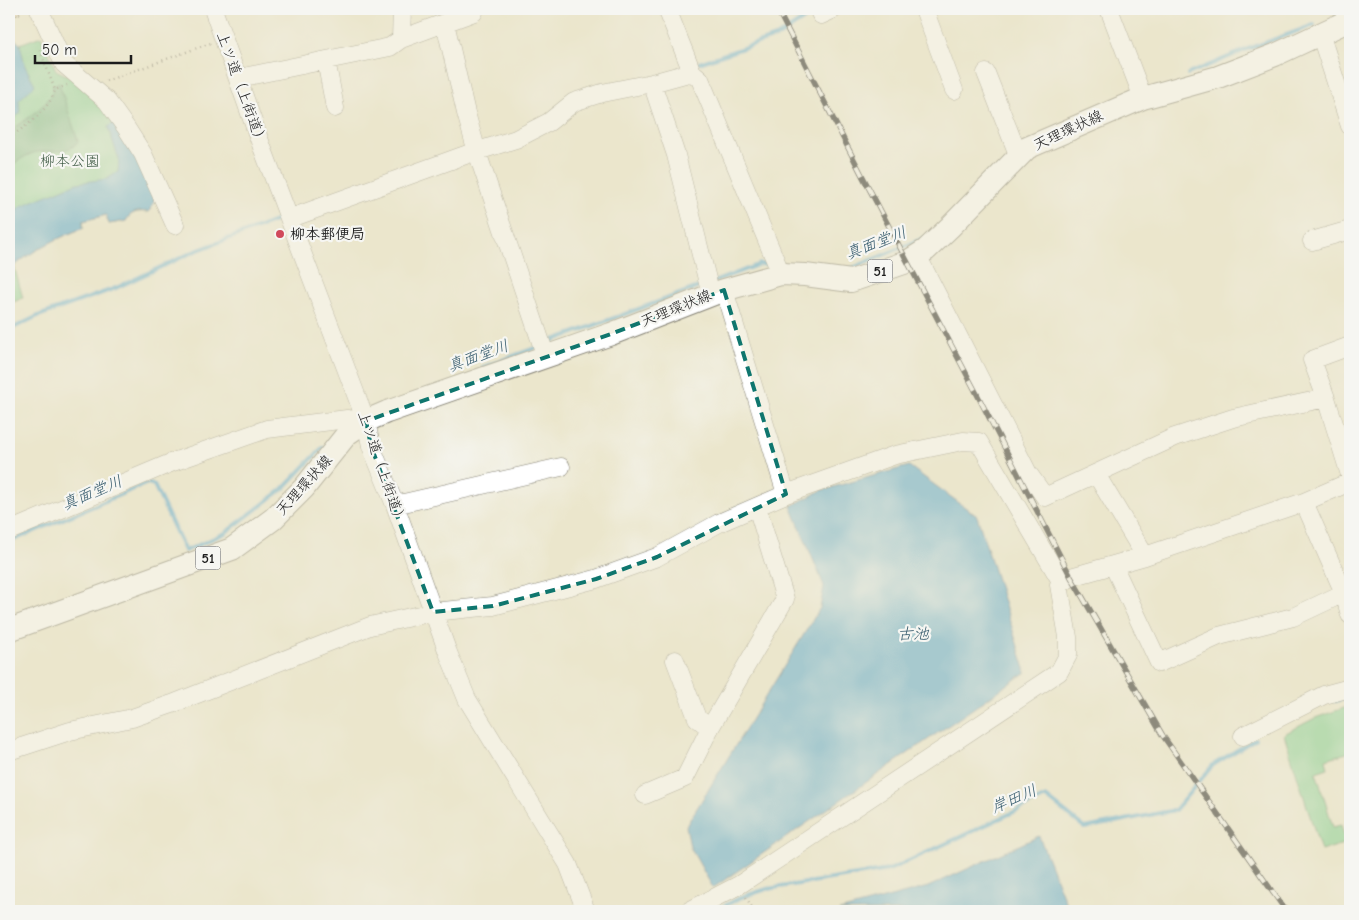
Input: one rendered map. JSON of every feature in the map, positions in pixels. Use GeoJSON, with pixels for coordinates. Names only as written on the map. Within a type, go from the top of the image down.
{"type":"FeatureCollection","features":[{"type":"Feature","properties":{"kind":"main road","name":"天理環状線"},"geometry":{"type":"LineString","coordinates":[[9,630],[232,549],[273,519],[304,488],[347,434],[366,421],[386,412],[546,358],[717,292],[781,274],[805,275],[851,282],[907,262],[926,250],[1027,148],[1143,98],[1218,77],[1275,55],[1350,20]]}},
{"type":"Feature","properties":{"kind":"street"},"geometry":{"type":"LineString","coordinates":[[39,9],[64,64],[107,100],[143,154],[175,225]]}},
{"type":"Feature","properties":{"kind":"street","name":"上ツ道（上街道）"},"geometry":{"type":"LineString","coordinates":[[213,9],[262,146],[291,218],[366,421],[371,446],[395,505],[447,650],[467,699],[568,864],[586,911]]}},
{"type":"Feature","properties":{"kind":"street"},"geometry":{"type":"LineString","coordinates":[[401,39],[402,9]]}},
{"type":"Feature","properties":{"kind":"street"},"geometry":{"type":"LineString","coordinates":[[667,9],[692,72],[700,78],[781,274]]}},
{"type":"Feature","properties":{"kind":"street"},"geometry":{"type":"LineString","coordinates":[[818,9],[820,14],[834,9]]}},
{"type":"Feature","properties":{"kind":"street"},"geometry":{"type":"LineString","coordinates":[[924,9],[954,90]]}},
{"type":"Feature","properties":{"kind":"street"},"geometry":{"type":"LineString","coordinates":[[1109,9],[1143,98]]}},
{"type":"Feature","properties":{"kind":"street"},"geometry":{"type":"LineString","coordinates":[[239,78],[390,47],[401,39],[474,12]]}},
{"type":"Feature","properties":{"kind":"street"},"geometry":{"type":"LineString","coordinates":[[445,23],[477,152],[546,358]]}},
{"type":"Feature","properties":{"kind":"street"},"geometry":{"type":"LineString","coordinates":[[1320,33],[1350,126]]}},
{"type":"Feature","properties":{"kind":"street"},"geometry":{"type":"LineString","coordinates":[[326,60],[335,108]]}},
{"type":"Feature","properties":{"kind":"street"},"geometry":{"type":"LineString","coordinates":[[291,218],[516,139],[549,122],[574,102],[602,93],[652,84],[692,72]]}},
{"type":"Feature","properties":{"kind":"street"},"geometry":{"type":"LineString","coordinates":[[986,73],[1019,157]]}},
{"type":"Feature","properties":{"kind":"street"},"geometry":{"type":"LineString","coordinates":[[652,84],[676,155],[717,292],[786,494]]}},
{"type":"Feature","properties":{"kind":"street"},"geometry":{"type":"LineString","coordinates":[[1312,241],[1350,230]]}},
{"type":"Feature","properties":{"kind":"street"},"geometry":{"type":"LineString","coordinates":[[917,255],[1028,473],[1045,496],[1175,437],[1233,418],[1326,398]]}},
{"type":"Feature","properties":{"kind":"street"},"geometry":{"type":"LineString","coordinates":[[1350,346],[1312,360],[1350,476]]}},
{"type":"Feature","properties":{"kind":"street"},"geometry":{"type":"LineString","coordinates":[[9,531],[173,462],[267,429],[347,419],[366,421]]}},
{"type":"Feature","properties":{"kind":"street"},"geometry":{"type":"LineString","coordinates":[[9,751],[70,731],[132,718],[370,626],[434,612],[493,606],[596,579],[657,556],[719,523],[786,494],[895,455],[963,441],[979,442],[1062,583]]}},
{"type":"Feature","properties":{"kind":"street"},"geometry":{"type":"LineString","coordinates":[[395,505],[561,467]]}},
{"type":"Feature","properties":{"kind":"street"},"geometry":{"type":"LineString","coordinates":[[1096,474],[1144,556]]}},
{"type":"Feature","properties":{"kind":"street"},"geometry":{"type":"LineString","coordinates":[[689,911],[739,885],[1059,672],[1068,655],[1068,637],[1059,585],[1071,577],[1144,556],[1304,502],[1350,482]]}},
{"type":"Feature","properties":{"kind":"street"},"geometry":{"type":"LineString","coordinates":[[1304,502],[1347,593],[1350,615]]}},
{"type":"Feature","properties":{"kind":"street"},"geometry":{"type":"LineString","coordinates":[[645,795],[685,778],[710,728],[785,599],[757,507]]}},
{"type":"Feature","properties":{"kind":"street"},"geometry":{"type":"LineString","coordinates":[[1113,565],[1160,663],[1219,636],[1293,618],[1347,593]]}},
{"type":"Feature","properties":{"kind":"street"},"geometry":{"type":"LineString","coordinates":[[675,660],[697,718],[710,728]]}},
{"type":"Feature","properties":{"kind":"street"},"geometry":{"type":"LineString","coordinates":[[1243,736],[1324,695],[1350,688]]}},
{"type":"Feature","properties":{"kind":"path"},"geometry":{"type":"LineString","coordinates":[[90,86],[224,38]]}},
{"type":"Feature","properties":{"kind":"path"},"geometry":{"type":"LineString","coordinates":[[38,44],[55,90]]}},
{"type":"Feature","properties":{"kind":"path"},"geometry":{"type":"LineString","coordinates":[[9,138],[45,110],[55,90],[67,85]]}},
{"type":"Feature","properties":{"kind":"highlighted area"},"geometry":{"type":"Polygon","coordinates":[[[724,290],[786,494],[657,557],[596,579],[493,606],[433,612],[371,446],[366,421],[611,334],[724,290]]]}},
{"type":"Feature","properties":{"kind":"green space","name":"柳本公園"},"geometry":{"type":"Polygon","coordinates":[[[9,34],[20,44],[41,36],[56,70],[76,80],[118,120],[154,202],[149,212],[136,212],[130,215],[126,221],[109,224],[106,215],[83,221],[83,228],[29,254],[14,266],[23,298],[9,304],[9,34]]]}},
{"type":"Feature","properties":{"kind":"green space"},"geometry":{"type":"Polygon","coordinates":[[[59,83],[78,141],[64,150],[33,153],[9,167],[9,131],[39,109],[49,98],[53,85],[59,83]]]}},
{"type":"Feature","properties":{"kind":"green space"},"geometry":{"type":"Polygon","coordinates":[[[1350,706],[1350,752],[1326,759],[1328,768],[1316,772],[1333,827],[1341,825],[1346,843],[1321,851],[1284,734],[1315,718],[1350,706]]]}},
{"type":"Feature","properties":{"kind":"water"},"geometry":{"type":"Polygon","coordinates":[[[9,34],[20,44],[25,66],[35,85],[19,100],[20,113],[9,124],[9,34]]]}},
{"type":"Feature","properties":{"kind":"water"},"geometry":{"type":"Polygon","coordinates":[[[118,120],[154,191],[154,202],[149,212],[136,212],[130,215],[126,221],[109,224],[106,215],[83,221],[83,228],[44,246],[26,257],[9,271],[9,223],[19,207],[77,183],[107,179],[118,172],[119,159],[108,127],[118,120]]]}},
{"type":"Feature","properties":{"kind":"water","name":"古池"},"geometry":{"type":"Polygon","coordinates":[[[909,466],[977,516],[1026,672],[713,888],[690,847],[686,826],[820,608],[824,586],[791,506],[822,490],[909,466]]]}},
{"type":"Feature","properties":{"kind":"water"},"geometry":{"type":"Polygon","coordinates":[[[1039,836],[1069,911],[839,911],[928,887],[1039,836]]]}},
{"type":"Feature","properties":{"kind":"building"},"geometry":{"type":"Polygon","coordinates":[[[9,9],[18,9],[20,14],[9,18],[9,9]]]}},
{"type":"Feature","properties":{"kind":"waterway"},"geometry":{"type":"LineString","coordinates":[[699,63],[778,36],[815,12]]}},
{"type":"Feature","properties":{"kind":"waterway","name":"真面堂川"},"geometry":{"type":"LineString","coordinates":[[1188,74],[1250,48],[1314,25]]}},
{"type":"Feature","properties":{"kind":"waterway"},"geometry":{"type":"LineString","coordinates":[[9,330],[38,316],[116,288],[193,252],[283,218]]}},
{"type":"Feature","properties":{"kind":"waterway","name":"真面堂川"},"geometry":{"type":"LineString","coordinates":[[845,269],[850,269],[926,237]]}},
{"type":"Feature","properties":{"kind":"waterway","name":"真面堂川"},"geometry":{"type":"LineString","coordinates":[[713,282],[760,264],[773,265]]}},
{"type":"Feature","properties":{"kind":"waterway","name":"真面堂川"},"geometry":{"type":"LineString","coordinates":[[546,343],[704,285]]}},
{"type":"Feature","properties":{"kind":"waterway","name":"真面堂川"},"geometry":{"type":"LineString","coordinates":[[483,367],[538,347]]}},
{"type":"Feature","properties":{"kind":"waterway","name":"真面堂川"},"geometry":{"type":"LineString","coordinates":[[9,542],[148,483],[154,485],[185,551],[225,533],[283,489],[323,447]]}},
{"type":"Feature","properties":{"kind":"waterway","name":"岸田川"},"geometry":{"type":"LineString","coordinates":[[1335,701],[1350,697]]}},
{"type":"Feature","properties":{"kind":"waterway","name":"岸田川"},"geometry":{"type":"LineString","coordinates":[[714,911],[742,897],[767,889],[889,870],[1046,797],[1085,828],[1175,810],[1213,765],[1255,739]]}},
{"type":"Feature","properties":{"kind":"railway"},"geometry":{"type":"LineString","coordinates":[[777,9],[1071,577],[1163,736],[1286,911]]}},
{"type":"Feature","properties":{"kind":"place","name":"柳本郵便局"},"geometry":{"type":"Point","coordinates":[280,234]}}]}
